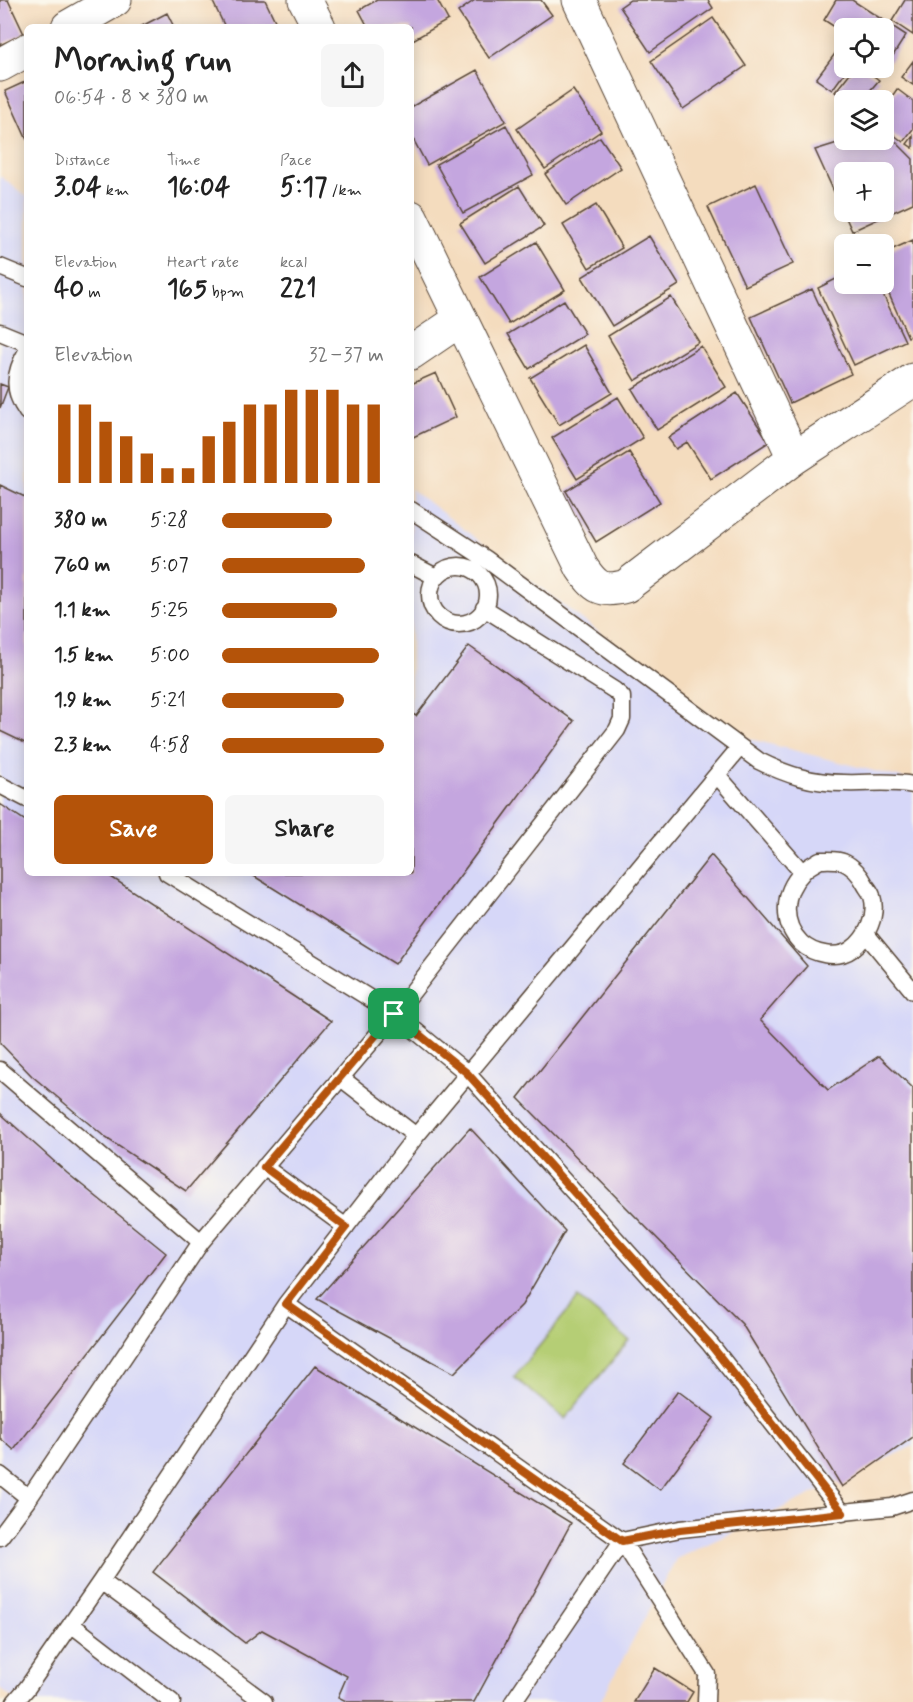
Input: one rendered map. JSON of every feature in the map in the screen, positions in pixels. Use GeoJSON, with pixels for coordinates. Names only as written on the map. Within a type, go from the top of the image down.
{"type":"FeatureCollection","features":[{"type":"Feature","properties":{"kind":"street"},"geometry":{"type":"LineString","coordinates":[[73,24],[115,0]]}},
{"type":"Feature","properties":{"kind":"street"},"geometry":{"type":"LineString","coordinates":[[305,0],[317,24]]}},
{"type":"Feature","properties":{"kind":"street"},"geometry":{"type":"LineString","coordinates":[[579,0],[794,458]]}},
{"type":"Feature","properties":{"kind":"street"},"geometry":{"type":"LineString","coordinates":[[0,66],[24,52]]}},
{"type":"Feature","properties":{"kind":"street"},"geometry":{"type":"LineString","coordinates":[[414,223],[582,568],[592,583],[602,589],[626,586],[794,458],[913,380]]}},
{"type":"Feature","properties":{"kind":"street"},"geometry":{"type":"LineString","coordinates":[[414,351],[461,319]]}},
{"type":"Feature","properties":{"kind":"lane"},"geometry":{"type":"LineString","coordinates":[[0,267],[24,277]]}},
{"type":"Feature","properties":{"kind":"lane"},"geometry":{"type":"LineString","coordinates":[[0,332],[24,342]]}},
{"type":"Feature","properties":{"kind":"lane"},"geometry":{"type":"LineString","coordinates":[[24,356],[19,365],[16,381],[18,397],[24,407]]}},
{"type":"Feature","properties":{"kind":"lane"},"geometry":{"type":"LineString","coordinates":[[414,512],[481,565],[759,761],[800,779],[843,783],[896,781],[913,784]]}},
{"type":"Feature","properties":{"kind":"lane"},"geometry":{"type":"LineString","coordinates":[[481,565],[488,591],[487,603],[482,613],[473,621],[462,625],[451,624],[441,618],[433,610],[429,599],[430,587],[435,577],[455,566],[481,565]]}},
{"type":"Feature","properties":{"kind":"lane"},"geometry":{"type":"LineString","coordinates":[[414,566],[435,577]]}},
{"type":"Feature","properties":{"kind":"lane"},"geometry":{"type":"LineString","coordinates":[[0,1537],[29,1498],[201,1242],[394,1014],[617,730],[622,719],[622,697],[484,608]]}},
{"type":"Feature","properties":{"kind":"lane"},"geometry":{"type":"LineString","coordinates":[[15,1702],[101,1581],[286,1304],[467,1073],[740,747]]}},
{"type":"Feature","properties":{"kind":"lane"},"geometry":{"type":"LineString","coordinates":[[717,775],[802,872]]}},
{"type":"Feature","properties":{"kind":"lane"},"geometry":{"type":"LineString","coordinates":[[0,784],[24,797]]}},
{"type":"Feature","properties":{"kind":"lane"},"geometry":{"type":"LineString","coordinates":[[820,860],[843,861],[860,875],[872,897],[873,917],[866,934],[850,950],[832,955],[815,952],[801,943],[789,925],[786,907],[792,887],[802,872],[820,860]]}},
{"type":"Feature","properties":{"kind":"lane"},"geometry":{"type":"LineString","coordinates":[[172,876],[394,1014],[467,1073],[710,1344],[843,1513]]}},
{"type":"Feature","properties":{"kind":"lane"},"geometry":{"type":"LineString","coordinates":[[866,934],[913,991]]}},
{"type":"Feature","properties":{"kind":"lane"},"geometry":{"type":"LineString","coordinates":[[0,1070],[201,1242]]}},
{"type":"Feature","properties":{"kind":"lane"},"geometry":{"type":"LineString","coordinates":[[340,1078],[416,1136]]}},
{"type":"Feature","properties":{"kind":"lane"},"geometry":{"type":"LineString","coordinates":[[264,1167],[346,1227]]}},
{"type":"Feature","properties":{"kind":"lane"},"geometry":{"type":"LineString","coordinates":[[286,1304],[622,1541],[707,1674],[706,1702]]}},
{"type":"Feature","properties":{"kind":"lane"},"geometry":{"type":"LineString","coordinates":[[0,1475],[29,1498]]}},
{"type":"Feature","properties":{"kind":"lane"},"geometry":{"type":"LineString","coordinates":[[513,1702],[622,1541],[680,1530],[892,1507],[913,1500]]}},
{"type":"Feature","properties":{"kind":"lane"},"geometry":{"type":"LineString","coordinates":[[101,1581],[264,1702]]}},
{"type":"Feature","properties":{"kind":"lane"},"geometry":{"type":"LineString","coordinates":[[71,1624],[172,1702]]}},
{"type":"Feature","properties":{"kind":"shaded area"},"geometry":{"type":"Polygon","coordinates":[[[0,176],[24,195],[24,876],[414,876],[414,491],[734,735],[913,781],[913,1446],[676,1559],[600,1702],[17,1702],[0,1688],[0,176]]]}},
{"type":"Feature","properties":{"kind":"green space"},"geometry":{"type":"Polygon","coordinates":[[[578,1298],[629,1340],[565,1419],[514,1377],[578,1298]]]}},
{"type":"Feature","properties":{"kind":"building"},"geometry":{"type":"Polygon","coordinates":[[[0,0],[8,0],[24,34],[0,45],[0,0]]]}},
{"type":"Feature","properties":{"kind":"building"},"geometry":{"type":"Polygon","coordinates":[[[212,0],[265,0],[277,24],[224,24],[212,0]]]}},
{"type":"Feature","properties":{"kind":"building"},"geometry":{"type":"Polygon","coordinates":[[[377,0],[437,0],[448,20],[414,39],[414,24],[366,24],[359,10],[377,0]]]}},
{"type":"Feature","properties":{"kind":"building"},"geometry":{"type":"Polygon","coordinates":[[[475,0],[541,0],[552,15],[489,58],[458,12],[475,0]]]}},
{"type":"Feature","properties":{"kind":"building"},"geometry":{"type":"Polygon","coordinates":[[[630,0],[708,0],[713,8],[650,52],[620,7],[630,0]]]}},
{"type":"Feature","properties":{"kind":"building"},"geometry":{"type":"Polygon","coordinates":[[[836,0],[852,0],[880,18],[834,18],[834,26],[824,20],[836,0]]]}},
{"type":"Feature","properties":{"kind":"building"},"geometry":{"type":"Polygon","coordinates":[[[905,0],[913,0],[913,35],[894,22],[894,18],[905,0]]]}},
{"type":"Feature","properties":{"kind":"building"},"geometry":{"type":"Polygon","coordinates":[[[167,13],[172,24],[146,24],[167,13]]]}},
{"type":"Feature","properties":{"kind":"building"},"geometry":{"type":"Polygon","coordinates":[[[713,18],[746,66],[683,109],[651,61],[713,18]]]}},
{"type":"Feature","properties":{"kind":"building"},"geometry":{"type":"Polygon","coordinates":[[[894,27],[906,35],[894,54],[894,27]]]}},
{"type":"Feature","properties":{"kind":"building"},"geometry":{"type":"Polygon","coordinates":[[[834,55],[834,78],[841,78],[832,90],[816,79],[834,55]]]}},
{"type":"Feature","properties":{"kind":"building"},"geometry":{"type":"Polygon","coordinates":[[[913,61],[913,85],[901,77],[913,61]]]}},
{"type":"Feature","properties":{"kind":"building"},"geometry":{"type":"Polygon","coordinates":[[[477,70],[506,121],[427,165],[414,141],[414,105],[477,70]]]}},
{"type":"Feature","properties":{"kind":"building"},"geometry":{"type":"Polygon","coordinates":[[[846,78],[876,78],[879,80],[870,90],[837,90],[846,78]]]}},
{"type":"Feature","properties":{"kind":"building"},"geometry":{"type":"Polygon","coordinates":[[[24,82],[24,133],[5,91],[24,82]]]}},
{"type":"Feature","properties":{"kind":"building"},"geometry":{"type":"Polygon","coordinates":[[[897,89],[913,101],[913,129],[903,142],[894,135],[894,93],[897,89]]]}},
{"type":"Feature","properties":{"kind":"building"},"geometry":{"type":"Polygon","coordinates":[[[573,90],[601,131],[545,169],[517,129],[573,90]]]}},
{"type":"Feature","properties":{"kind":"building"},"geometry":{"type":"Polygon","coordinates":[[[506,125],[533,175],[463,213],[436,164],[506,125]]]}},
{"type":"Feature","properties":{"kind":"building"},"geometry":{"type":"Polygon","coordinates":[[[913,136],[913,148],[907,144],[913,136]]]}},
{"type":"Feature","properties":{"kind":"building"},"geometry":{"type":"Polygon","coordinates":[[[600,137],[621,168],[566,205],[545,174],[600,137]]]}},
{"type":"Feature","properties":{"kind":"building"},"geometry":{"type":"Polygon","coordinates":[[[894,140],[913,159],[913,203],[894,212],[894,162],[834,162],[834,192],[815,150],[834,144],[834,150],[894,150],[894,140]]]}},
{"type":"Feature","properties":{"kind":"building"},"geometry":{"type":"Polygon","coordinates":[[[756,184],[793,264],[745,286],[708,207],[756,184]]]}},
{"type":"Feature","properties":{"kind":"building"},"geometry":{"type":"Polygon","coordinates":[[[519,186],[544,226],[485,263],[460,223],[519,186]]]}},
{"type":"Feature","properties":{"kind":"building"},"geometry":{"type":"Polygon","coordinates":[[[596,205],[622,248],[589,268],[563,225],[596,205]]]}},
{"type":"Feature","properties":{"kind":"building"},"geometry":{"type":"Polygon","coordinates":[[[848,222],[872,222],[852,231],[848,222]]]}},
{"type":"Feature","properties":{"kind":"building"},"geometry":{"type":"Polygon","coordinates":[[[649,236],[679,285],[612,326],[582,277],[649,236]]]}},
{"type":"Feature","properties":{"kind":"building"},"geometry":{"type":"Polygon","coordinates":[[[913,240],[913,335],[908,337],[889,294],[894,294],[894,249],[913,240]]]}},
{"type":"Feature","properties":{"kind":"building"},"geometry":{"type":"Polygon","coordinates":[[[536,242],[565,290],[509,324],[480,277],[536,242]]]}},
{"type":"Feature","properties":{"kind":"building"},"geometry":{"type":"Polygon","coordinates":[[[834,280],[834,294],[883,294],[905,341],[854,365],[818,288],[834,280]]]}},
{"type":"Feature","properties":{"kind":"building"},"geometry":{"type":"Polygon","coordinates":[[[812,289],[851,374],[790,403],[751,317],[812,289]]]}},
{"type":"Feature","properties":{"kind":"building"},"geometry":{"type":"Polygon","coordinates":[[[671,297],[699,342],[635,381],[608,336],[671,297]]]}},
{"type":"Feature","properties":{"kind":"building"},"geometry":{"type":"Polygon","coordinates":[[[564,300],[585,334],[529,369],[508,334],[564,300]]]}},
{"type":"Feature","properties":{"kind":"building"},"geometry":{"type":"Polygon","coordinates":[[[584,345],[612,393],[559,425],[530,378],[584,345]]]}},
{"type":"Feature","properties":{"kind":"building"},"geometry":{"type":"Polygon","coordinates":[[[701,346],[726,387],[657,430],[632,389],[701,346]]]}},
{"type":"Feature","properties":{"kind":"building"},"geometry":{"type":"Polygon","coordinates":[[[436,373],[456,417],[414,437],[414,383],[436,373]]]}},
{"type":"Feature","properties":{"kind":"building"},"geometry":{"type":"Polygon","coordinates":[[[0,384],[8,387],[0,408],[0,384]]]}},
{"type":"Feature","properties":{"kind":"building"},"geometry":{"type":"Polygon","coordinates":[[[737,393],[769,442],[711,479],[687,442],[676,449],[668,438],[737,393]]]}},
{"type":"Feature","properties":{"kind":"building"},"geometry":{"type":"Polygon","coordinates":[[[618,397],[643,438],[577,479],[552,438],[618,397]]]}},
{"type":"Feature","properties":{"kind":"building"},"geometry":{"type":"Polygon","coordinates":[[[629,452],[660,502],[596,542],[566,491],[629,452]]]}},
{"type":"Feature","properties":{"kind":"building"},"geometry":{"type":"Polygon","coordinates":[[[0,485],[24,497],[24,743],[0,731],[0,485]]]}},
{"type":"Feature","properties":{"kind":"building"},"geometry":{"type":"Polygon","coordinates":[[[469,646],[574,721],[395,964],[254,876],[414,876],[414,715],[416,716],[469,646]]]}},
{"type":"Feature","properties":{"kind":"building"},"geometry":{"type":"Polygon","coordinates":[[[0,804],[24,820],[24,876],[110,876],[331,1021],[186,1191],[106,1138],[32,1076],[0,1043],[0,804]]]}},
{"type":"Feature","properties":{"kind":"building"},"geometry":{"type":"Polygon","coordinates":[[[711,855],[807,966],[760,1020],[828,1090],[879,1056],[913,1088],[913,1437],[842,1487],[742,1324],[518,1098],[711,855]]]}},
{"type":"Feature","properties":{"kind":"building"},"geometry":{"type":"Polygon","coordinates":[[[0,1113],[67,1173],[166,1253],[14,1450],[0,1438],[0,1113]]]}},
{"type":"Feature","properties":{"kind":"building"},"geometry":{"type":"Polygon","coordinates":[[[470,1128],[565,1231],[522,1305],[454,1373],[317,1299],[470,1128]]]}},
{"type":"Feature","properties":{"kind":"building"},"geometry":{"type":"Polygon","coordinates":[[[315,1366],[571,1523],[474,1702],[348,1702],[338,1697],[347,1676],[262,1630],[245,1643],[153,1572],[315,1366]]]}},
{"type":"Feature","properties":{"kind":"building"},"geometry":{"type":"Polygon","coordinates":[[[678,1391],[714,1418],[660,1490],[624,1463],[678,1391]]]}},
{"type":"Feature","properties":{"kind":"building"},"geometry":{"type":"Polygon","coordinates":[[[655,1668],[693,1692],[687,1702],[634,1702],[655,1668]]]}},
{"type":"Feature","properties":{"kind":"route"},"geometry":{"type":"LineString","coordinates":[[394,1014],[467,1073],[710,1344],[843,1513],[680,1530],[622,1541],[286,1304],[346,1227],[264,1167],[394,1014]]}}]}
